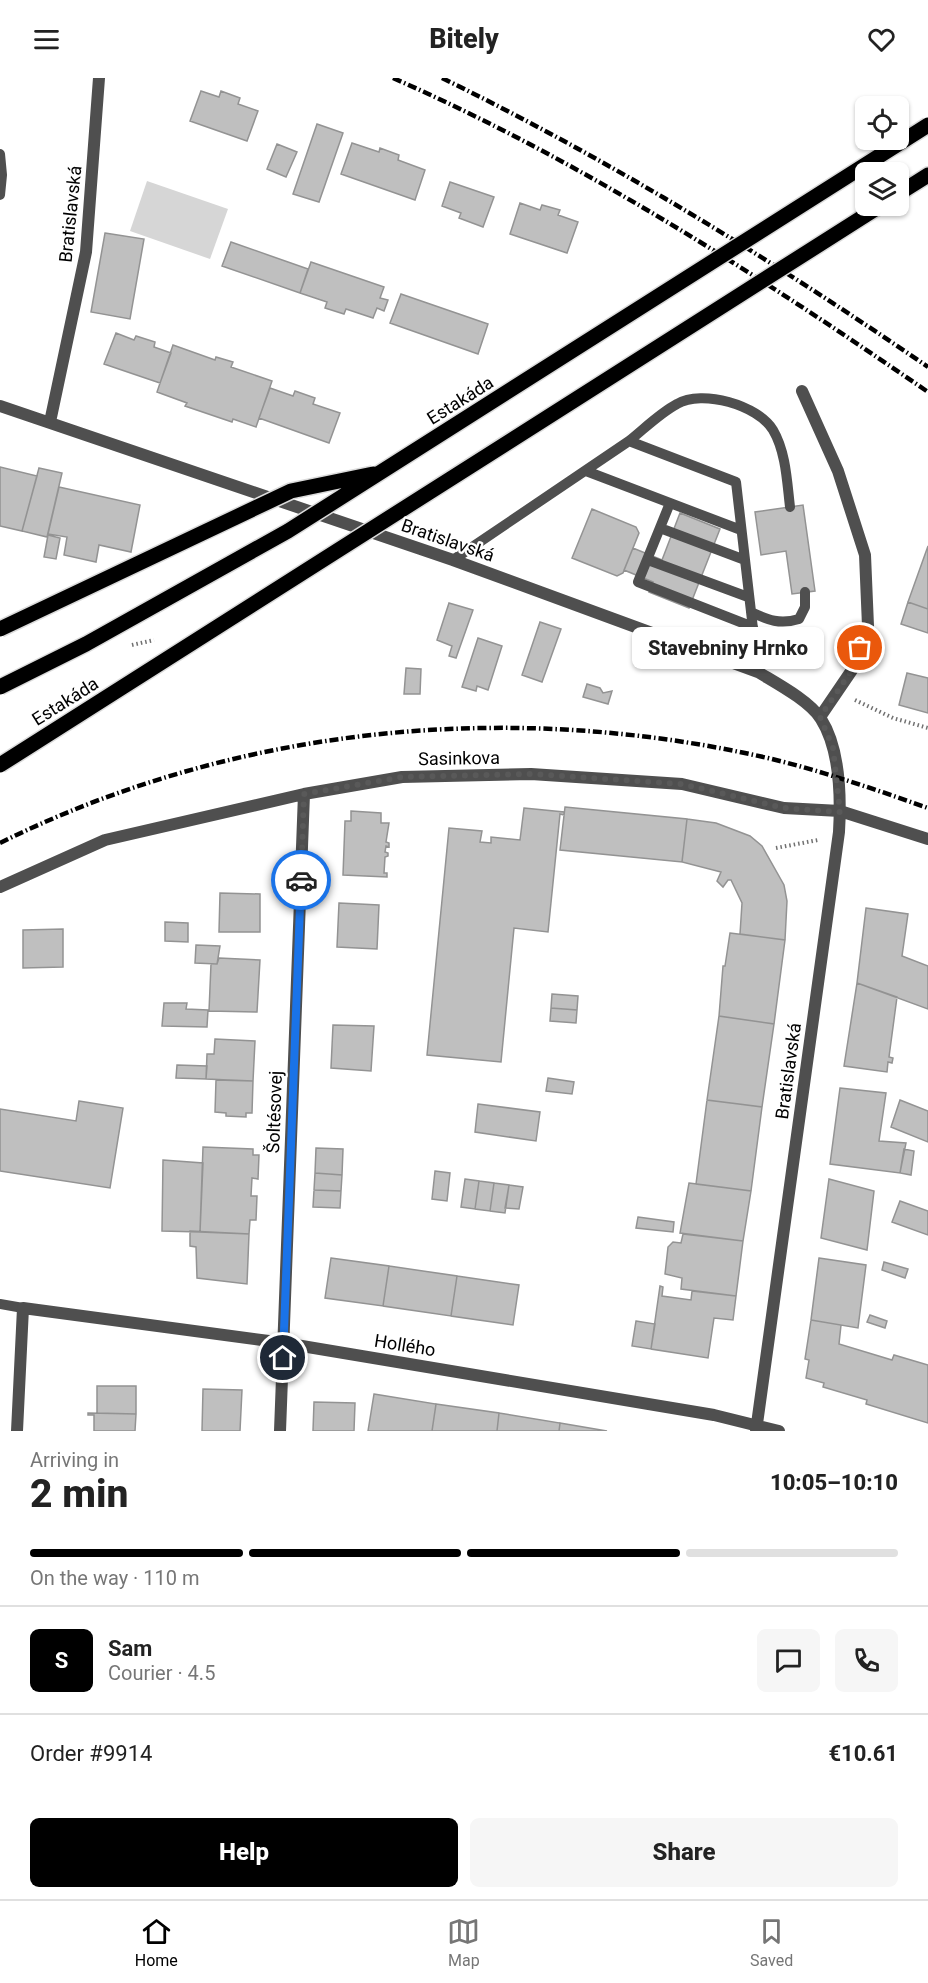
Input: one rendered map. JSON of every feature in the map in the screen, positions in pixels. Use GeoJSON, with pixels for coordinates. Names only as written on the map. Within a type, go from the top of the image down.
{"type":"FeatureCollection","features":[{"type":"Feature","properties":{"kind":"main road","name":"Estakáda"},"geometry":{"type":"LineString","coordinates":[[0,687],[180,593],[384,471],[928,125]]}},
{"type":"Feature","properties":{"kind":"main road"},"geometry":{"type":"LineString","coordinates":[[909,187],[928,175]]}},
{"type":"Feature","properties":{"kind":"main road","name":"Estakáda"},"geometry":{"type":"LineString","coordinates":[[0,765],[864,216]]}},
{"type":"Feature","properties":{"kind":"main road"},"geometry":{"type":"LineString","coordinates":[[0,629],[291,491],[384,471]]}},
{"type":"Feature","properties":{"kind":"street","name":"Bratislavská"},"geometry":{"type":"LineString","coordinates":[[50,422],[86,252],[99,78]]}},
{"type":"Feature","properties":{"kind":"street"},"geometry":{"type":"LineString","coordinates":[[802,391],[838,471],[865,555],[868,626],[852,670],[820,717]]}},
{"type":"Feature","properties":{"kind":"street","name":"Bratislavská"},"geometry":{"type":"LineString","coordinates":[[0,406],[453,560],[758,672],[791,692],[820,717],[833,748],[840,812],[757,1428]]}},
{"type":"Feature","properties":{"kind":"street","name":"Sasinkova"},"geometry":{"type":"LineString","coordinates":[[0,887],[105,840],[304,794],[402,777],[531,774],[682,784],[784,808],[840,812],[928,839]]}},
{"type":"Feature","properties":{"kind":"street","name":"Šoltésovej"},"geometry":{"type":"LineString","coordinates":[[280,1431],[304,794]]}},
{"type":"Feature","properties":{"kind":"street"},"geometry":{"type":"LineString","coordinates":[[17,1431],[23,1308]]}},
{"type":"Feature","properties":{"kind":"street","name":"Hollého"},"geometry":{"type":"LineString","coordinates":[[23,1308],[134,1321],[284,1343],[714,1415],[757,1428],[779,1431]]}},
{"type":"Feature","properties":{"kind":"lane"},"geometry":{"type":"LineString","coordinates":[[0,154],[2,175],[0,195]]}},
{"type":"Feature","properties":{"kind":"lane"},"geometry":{"type":"LineString","coordinates":[[453,560],[586,471],[677,404],[695,397],[718,398],[753,413],[772,428],[782,450],[790,507]]}},
{"type":"Feature","properties":{"kind":"lane"},"geometry":{"type":"LineString","coordinates":[[629,441],[736,482],[758,672]]}},
{"type":"Feature","properties":{"kind":"lane"},"geometry":{"type":"LineString","coordinates":[[586,471],[741,530]]}},
{"type":"Feature","properties":{"kind":"lane"},"geometry":{"type":"LineString","coordinates":[[670,504],[638,582],[753,627]]}},
{"type":"Feature","properties":{"kind":"lane"},"geometry":{"type":"LineString","coordinates":[[660,528],[745,560]]}},
{"type":"Feature","properties":{"kind":"lane"},"geometry":{"type":"LineString","coordinates":[[648,560],[748,597]]}},
{"type":"Feature","properties":{"kind":"lane"},"geometry":{"type":"LineString","coordinates":[[751,612],[771,621],[786,623],[799,619],[805,607],[805,592]]}},
{"type":"Feature","properties":{"kind":"lane"},"geometry":{"type":"LineString","coordinates":[[0,1304],[23,1308]]}},
{"type":"Feature","properties":{"kind":"path"},"geometry":{"type":"LineString","coordinates":[[838,691],[893,718],[928,728]]}},
{"type":"Feature","properties":{"kind":"shaded area"},"geometry":{"type":"Polygon","coordinates":[[[147,181],[228,209],[210,259],[130,231],[147,181]]]}},
{"type":"Feature","properties":{"kind":"building"},"geometry":{"type":"Polygon","coordinates":[[[201,91],[219,97],[221,91],[240,98],[238,104],[258,111],[247,141],[190,121],[201,91]]]}},
{"type":"Feature","properties":{"kind":"building"},"geometry":{"type":"Polygon","coordinates":[[[317,124],[343,133],[319,202],[293,194],[317,124]]]}},
{"type":"Feature","properties":{"kind":"building"},"geometry":{"type":"Polygon","coordinates":[[[352,143],[379,152],[380,148],[399,155],[398,160],[425,170],[415,200],[341,174],[352,143]]]}},
{"type":"Feature","properties":{"kind":"building"},"geometry":{"type":"Polygon","coordinates":[[[277,144],[297,152],[286,177],[267,169],[277,144]]]}},
{"type":"Feature","properties":{"kind":"building"},"geometry":{"type":"Polygon","coordinates":[[[450,182],[494,197],[483,227],[459,218],[461,213],[442,206],[450,182]]]}},
{"type":"Feature","properties":{"kind":"building"},"geometry":{"type":"Polygon","coordinates":[[[520,203],[540,210],[542,205],[560,210],[558,215],[578,222],[567,253],[510,234],[520,203]]]}},
{"type":"Feature","properties":{"kind":"building"},"geometry":{"type":"Polygon","coordinates":[[[105,233],[144,239],[130,319],[91,312],[105,233]]]}},
{"type":"Feature","properties":{"kind":"building"},"geometry":{"type":"Polygon","coordinates":[[[231,242],[308,269],[300,293],[222,266],[231,242]]]}},
{"type":"Feature","properties":{"kind":"building"},"geometry":{"type":"Polygon","coordinates":[[[311,262],[384,287],[380,298],[388,300],[384,311],[377,308],[373,318],[346,309],[344,314],[325,308],[327,302],[300,293],[311,262]]]}},
{"type":"Feature","properties":{"kind":"building"},"geometry":{"type":"Polygon","coordinates":[[[401,294],[488,324],[478,354],[390,323],[401,294]]]}},
{"type":"Feature","properties":{"kind":"building"},"geometry":{"type":"Polygon","coordinates":[[[116,333],[134,340],[136,336],[155,342],[154,347],[171,353],[160,383],[104,364],[116,333]]]}},
{"type":"Feature","properties":{"kind":"building"},"geometry":{"type":"Polygon","coordinates":[[[173,345],[215,360],[216,357],[233,362],[231,367],[272,381],[256,427],[233,419],[232,422],[185,406],[187,403],[157,392],[173,345]]]}},
{"type":"Feature","properties":{"kind":"building"},"geometry":{"type":"Polygon","coordinates":[[[270,388],[293,396],[295,391],[315,398],[313,404],[340,413],[329,443],[259,418],[270,388]]]}},
{"type":"Feature","properties":{"kind":"building"},"geometry":{"type":"Polygon","coordinates":[[[0,467],[37,476],[22,531],[0,526],[0,467]]]}},
{"type":"Feature","properties":{"kind":"building"},"geometry":{"type":"Polygon","coordinates":[[[39,468],[62,473],[47,537],[22,531],[39,468]]]}},
{"type":"Feature","properties":{"kind":"building"},"geometry":{"type":"Polygon","coordinates":[[[59,487],[140,505],[131,552],[99,545],[96,562],[64,555],[67,537],[48,534],[59,487]]]}},
{"type":"Feature","properties":{"kind":"building"},"geometry":{"type":"Polygon","coordinates":[[[803,505],[815,591],[792,594],[786,551],[761,555],[755,512],[803,505]]]}},
{"type":"Feature","properties":{"kind":"building"},"geometry":{"type":"Polygon","coordinates":[[[592,509],[636,527],[639,533],[623,573],[617,576],[572,558],[592,509]]]}},
{"type":"Feature","properties":{"kind":"building"},"geometry":{"type":"Polygon","coordinates":[[[680,513],[720,529],[689,608],[649,592],[653,582],[624,570],[633,548],[662,560],[680,513]]]}},
{"type":"Feature","properties":{"kind":"building"},"geometry":{"type":"Polygon","coordinates":[[[48,535],[60,538],[56,559],[44,557],[48,535]]]}},
{"type":"Feature","properties":{"kind":"building"},"geometry":{"type":"Polygon","coordinates":[[[928,546],[928,609],[908,602],[928,546]]]}},
{"type":"Feature","properties":{"kind":"building"},"geometry":{"type":"Polygon","coordinates":[[[908,602],[928,609],[928,633],[901,624],[908,602]]]}},
{"type":"Feature","properties":{"kind":"building"},"geometry":{"type":"Polygon","coordinates":[[[449,603],[473,610],[456,658],[449,656],[452,646],[437,640],[449,603]]]}},
{"type":"Feature","properties":{"kind":"building"},"geometry":{"type":"Polygon","coordinates":[[[540,622],[561,629],[542,682],[522,675],[540,622]]]}},
{"type":"Feature","properties":{"kind":"building"},"geometry":{"type":"Polygon","coordinates":[[[478,638],[502,646],[488,690],[477,686],[476,691],[462,687],[478,638]]]}},
{"type":"Feature","properties":{"kind":"building"},"geometry":{"type":"Polygon","coordinates":[[[406,668],[421,669],[420,694],[404,694],[406,668]]]}},
{"type":"Feature","properties":{"kind":"building"},"geometry":{"type":"Polygon","coordinates":[[[907,673],[928,678],[928,713],[899,705],[907,673]]]}},
{"type":"Feature","properties":{"kind":"building"},"geometry":{"type":"Polygon","coordinates":[[[587,684],[600,688],[603,693],[612,691],[608,704],[583,697],[587,684]]]}},
{"type":"Feature","properties":{"kind":"building"},"geometry":{"type":"Polygon","coordinates":[[[565,807],[687,819],[682,862],[560,850],[565,807]]]}},
{"type":"Feature","properties":{"kind":"building"},"geometry":{"type":"Polygon","coordinates":[[[524,808],[564,812],[564,815],[560,814],[548,932],[514,928],[501,1062],[427,1055],[449,828],[482,831],[480,842],[491,843],[491,837],[520,840],[524,808]]]}},
{"type":"Feature","properties":{"kind":"building"},"geometry":{"type":"Polygon","coordinates":[[[351,811],[381,813],[381,823],[389,823],[386,842],[389,843],[389,847],[386,846],[385,852],[388,856],[385,857],[384,873],[387,873],[387,877],[343,875],[345,821],[351,821],[351,811]]]}},
{"type":"Feature","properties":{"kind":"building"},"geometry":{"type":"Polygon","coordinates":[[[687,819],[716,823],[750,836],[762,846],[784,885],[787,901],[785,940],[740,934],[742,903],[731,880],[728,880],[723,887],[717,881],[721,872],[682,862],[687,819]]]}},
{"type":"Feature","properties":{"kind":"building"},"geometry":{"type":"Polygon","coordinates":[[[220,893],[260,894],[260,932],[219,932],[220,893]]]}},
{"type":"Feature","properties":{"kind":"building"},"geometry":{"type":"Polygon","coordinates":[[[339,903],[379,905],[377,949],[337,947],[339,903]]]}},
{"type":"Feature","properties":{"kind":"building"},"geometry":{"type":"Polygon","coordinates":[[[866,908],[908,914],[902,956],[928,966],[928,1009],[857,983],[866,908]]]}},
{"type":"Feature","properties":{"kind":"building"},"geometry":{"type":"Polygon","coordinates":[[[165,922],[188,923],[188,942],[165,941],[165,922]]]}},
{"type":"Feature","properties":{"kind":"building"},"geometry":{"type":"Polygon","coordinates":[[[63,929],[63,967],[23,968],[23,930],[63,929]]]}},
{"type":"Feature","properties":{"kind":"building"},"geometry":{"type":"Polygon","coordinates":[[[730,933],[785,940],[774,1024],[719,1016],[723,966],[725,966],[730,933]]]}},
{"type":"Feature","properties":{"kind":"building"},"geometry":{"type":"Polygon","coordinates":[[[196,945],[220,946],[217,964],[195,963],[196,945]]]}},
{"type":"Feature","properties":{"kind":"building"},"geometry":{"type":"Polygon","coordinates":[[[219,958],[260,960],[257,1012],[209,1011],[211,964],[217,964],[219,958]]]}},
{"type":"Feature","properties":{"kind":"building"},"geometry":{"type":"Polygon","coordinates":[[[857,983],[897,997],[889,1057],[893,1058],[892,1063],[888,1062],[887,1072],[844,1066],[857,983]]]}},
{"type":"Feature","properties":{"kind":"building"},"geometry":{"type":"Polygon","coordinates":[[[552,994],[578,996],[577,1010],[551,1008],[552,994]]]}},
{"type":"Feature","properties":{"kind":"building"},"geometry":{"type":"Polygon","coordinates":[[[164,1003],[187,1003],[186,1009],[208,1010],[207,1027],[162,1026],[164,1003]]]}},
{"type":"Feature","properties":{"kind":"building"},"geometry":{"type":"Polygon","coordinates":[[[551,1008],[577,1010],[576,1023],[550,1021],[551,1008]]]}},
{"type":"Feature","properties":{"kind":"building"},"geometry":{"type":"Polygon","coordinates":[[[719,1016],[774,1024],[762,1107],[707,1100],[719,1016]]]}},
{"type":"Feature","properties":{"kind":"building"},"geometry":{"type":"Polygon","coordinates":[[[333,1025],[374,1026],[371,1071],[331,1068],[333,1025]]]}},
{"type":"Feature","properties":{"kind":"building"},"geometry":{"type":"Polygon","coordinates":[[[215,1039],[255,1041],[253,1081],[206,1079],[207,1054],[214,1054],[215,1039]]]}},
{"type":"Feature","properties":{"kind":"building"},"geometry":{"type":"Polygon","coordinates":[[[177,1065],[207,1066],[206,1079],[176,1078],[177,1065]]]}},
{"type":"Feature","properties":{"kind":"building"},"geometry":{"type":"Polygon","coordinates":[[[548,1078],[574,1082],[572,1094],[546,1091],[548,1078]]]}},
{"type":"Feature","properties":{"kind":"building"},"geometry":{"type":"Polygon","coordinates":[[[216,1080],[253,1081],[252,1113],[246,1113],[246,1117],[226,1116],[226,1113],[215,1112],[216,1080]]]}},
{"type":"Feature","properties":{"kind":"building"},"geometry":{"type":"Polygon","coordinates":[[[840,1088],[886,1093],[879,1141],[906,1143],[900,1173],[830,1164],[840,1088]]]}},
{"type":"Feature","properties":{"kind":"building"},"geometry":{"type":"Polygon","coordinates":[[[707,1100],[762,1107],[751,1191],[696,1184],[707,1100]]]}},
{"type":"Feature","properties":{"kind":"building"},"geometry":{"type":"Polygon","coordinates":[[[900,1100],[928,1111],[928,1142],[891,1127],[900,1100]]]}},
{"type":"Feature","properties":{"kind":"building"},"geometry":{"type":"Polygon","coordinates":[[[79,1101],[123,1108],[110,1188],[0,1171],[0,1109],[76,1121],[79,1101]]]}},
{"type":"Feature","properties":{"kind":"building"},"geometry":{"type":"Polygon","coordinates":[[[478,1104],[540,1112],[536,1141],[475,1132],[478,1104]]]}},
{"type":"Feature","properties":{"kind":"building"},"geometry":{"type":"Polygon","coordinates":[[[203,1147],[253,1149],[253,1155],[259,1155],[258,1179],[252,1178],[251,1196],[257,1196],[256,1220],[250,1220],[249,1234],[200,1232],[203,1147]]]}},
{"type":"Feature","properties":{"kind":"building"},"geometry":{"type":"Polygon","coordinates":[[[316,1148],[343,1149],[342,1175],[315,1173],[316,1148]]]}},
{"type":"Feature","properties":{"kind":"building"},"geometry":{"type":"Polygon","coordinates":[[[904,1149],[914,1151],[911,1175],[900,1173],[904,1149]]]}},
{"type":"Feature","properties":{"kind":"building"},"geometry":{"type":"Polygon","coordinates":[[[163,1160],[203,1163],[200,1232],[162,1231],[163,1160]]]}},
{"type":"Feature","properties":{"kind":"building"},"geometry":{"type":"Polygon","coordinates":[[[435,1171],[450,1173],[447,1201],[432,1199],[435,1171]]]}},
{"type":"Feature","properties":{"kind":"building"},"geometry":{"type":"Polygon","coordinates":[[[315,1173],[342,1175],[341,1191],[314,1190],[315,1173]]]}},
{"type":"Feature","properties":{"kind":"building"},"geometry":{"type":"Polygon","coordinates":[[[465,1179],[479,1181],[475,1209],[461,1207],[465,1179]]]}},
{"type":"Feature","properties":{"kind":"building"},"geometry":{"type":"Polygon","coordinates":[[[829,1179],[874,1191],[867,1250],[821,1238],[829,1179]]]}},
{"type":"Feature","properties":{"kind":"building"},"geometry":{"type":"Polygon","coordinates":[[[479,1181],[494,1183],[490,1211],[475,1209],[479,1181]]]}},
{"type":"Feature","properties":{"kind":"building"},"geometry":{"type":"Polygon","coordinates":[[[494,1183],[509,1185],[505,1213],[490,1211],[494,1183]]]}},
{"type":"Feature","properties":{"kind":"building"},"geometry":{"type":"Polygon","coordinates":[[[689,1183],[751,1191],[743,1241],[680,1233],[689,1183]]]}},
{"type":"Feature","properties":{"kind":"building"},"geometry":{"type":"Polygon","coordinates":[[[509,1185],[523,1187],[519,1209],[505,1208],[509,1185]]]}},
{"type":"Feature","properties":{"kind":"building"},"geometry":{"type":"Polygon","coordinates":[[[314,1190],[341,1191],[340,1208],[313,1207],[314,1190]]]}},
{"type":"Feature","properties":{"kind":"building"},"geometry":{"type":"Polygon","coordinates":[[[900,1201],[928,1211],[928,1235],[892,1222],[900,1201]]]}},
{"type":"Feature","properties":{"kind":"building"},"geometry":{"type":"Polygon","coordinates":[[[638,1217],[674,1222],[673,1232],[636,1228],[638,1217]]]}},
{"type":"Feature","properties":{"kind":"building"},"geometry":{"type":"Polygon","coordinates":[[[190,1231],[249,1234],[247,1284],[197,1278],[196,1247],[190,1246],[190,1231]]]}},
{"type":"Feature","properties":{"kind":"building"},"geometry":{"type":"Polygon","coordinates":[[[683,1234],[743,1241],[736,1296],[681,1289],[682,1278],[665,1274],[668,1247],[673,1242],[681,1243],[683,1234]]]}},
{"type":"Feature","properties":{"kind":"building"},"geometry":{"type":"Polygon","coordinates":[[[331,1258],[389,1266],[383,1306],[325,1298],[331,1258]]]}},
{"type":"Feature","properties":{"kind":"building"},"geometry":{"type":"Polygon","coordinates":[[[819,1258],[866,1265],[858,1328],[811,1320],[819,1258]]]}},
{"type":"Feature","properties":{"kind":"building"},"geometry":{"type":"Polygon","coordinates":[[[884,1262],[908,1269],[905,1278],[882,1270],[884,1262]]]}},
{"type":"Feature","properties":{"kind":"building"},"geometry":{"type":"Polygon","coordinates":[[[389,1266],[457,1276],[451,1316],[383,1306],[389,1266]]]}},
{"type":"Feature","properties":{"kind":"building"},"geometry":{"type":"Polygon","coordinates":[[[457,1276],[519,1285],[513,1325],[451,1316],[457,1276]]]}},
{"type":"Feature","properties":{"kind":"building"},"geometry":{"type":"Polygon","coordinates":[[[660,1286],[663,1287],[662,1296],[691,1300],[692,1291],[736,1296],[733,1320],[714,1318],[708,1358],[651,1349],[660,1286]]]}},
{"type":"Feature","properties":{"kind":"building"},"geometry":{"type":"Polygon","coordinates":[[[870,1315],[887,1321],[885,1328],[867,1322],[870,1315]]]}},
{"type":"Feature","properties":{"kind":"building"},"geometry":{"type":"Polygon","coordinates":[[[811,1320],[841,1325],[839,1344],[892,1360],[894,1355],[928,1365],[928,1423],[866,1404],[867,1400],[823,1387],[824,1383],[806,1378],[809,1360],[805,1359],[811,1320]]]}},
{"type":"Feature","properties":{"kind":"building"},"geometry":{"type":"Polygon","coordinates":[[[636,1321],[655,1324],[651,1349],[632,1346],[636,1321]]]}},
{"type":"Feature","properties":{"kind":"building"},"geometry":{"type":"Polygon","coordinates":[[[97,1386],[136,1386],[136,1414],[97,1413],[97,1386]]]}},
{"type":"Feature","properties":{"kind":"building"},"geometry":{"type":"Polygon","coordinates":[[[203,1389],[242,1390],[240,1431],[202,1431],[203,1389]]]}},
{"type":"Feature","properties":{"kind":"building"},"geometry":{"type":"Polygon","coordinates":[[[374,1394],[436,1404],[432,1431],[368,1431],[374,1394]]]}},
{"type":"Feature","properties":{"kind":"building"},"geometry":{"type":"Polygon","coordinates":[[[314,1402],[355,1403],[354,1431],[313,1431],[314,1402]]]}},
{"type":"Feature","properties":{"kind":"building"},"geometry":{"type":"Polygon","coordinates":[[[436,1404],[499,1413],[497,1431],[432,1431],[436,1404]]]}},
{"type":"Feature","properties":{"kind":"building"},"geometry":{"type":"Polygon","coordinates":[[[88,1413],[136,1414],[135,1431],[94,1431],[94,1415],[88,1415],[88,1413]]]}},
{"type":"Feature","properties":{"kind":"building"},"geometry":{"type":"Polygon","coordinates":[[[499,1413],[560,1423],[559,1431],[497,1431],[499,1413]]]}},
{"type":"Feature","properties":{"kind":"building"},"geometry":{"type":"Polygon","coordinates":[[[560,1423],[607,1431],[559,1431],[560,1423]]]}},
{"type":"Feature","properties":{"kind":"railway"},"geometry":{"type":"LineString","coordinates":[[393,78],[532,146],[668,222],[799,305],[928,392]]}},
{"type":"Feature","properties":{"kind":"railway"},"geometry":{"type":"LineString","coordinates":[[442,78],[568,143],[690,214],[810,288],[928,367]]}},
{"type":"Feature","properties":{"kind":"railway"},"geometry":{"type":"LineString","coordinates":[[0,843],[91,803],[185,772],[281,749],[378,734],[477,728],[576,730],[675,741],[792,764],[928,808]]}},
{"type":"Feature","properties":{"kind":"way so far"},"geometry":{"type":"LineString","coordinates":[[301,880],[304,794],[402,777],[531,774],[682,784],[784,808],[840,812],[833,748],[820,717],[852,670],[860,648]]}},
{"type":"Feature","properties":{"kind":"place","name":"Stavebniny Hrnko"},"geometry":{"type":"Point","coordinates":[860,648]}},
{"type":"Feature","properties":{"kind":"route"},"geometry":{"type":"LineString","coordinates":[[283,1358],[301,880]]}}]}
